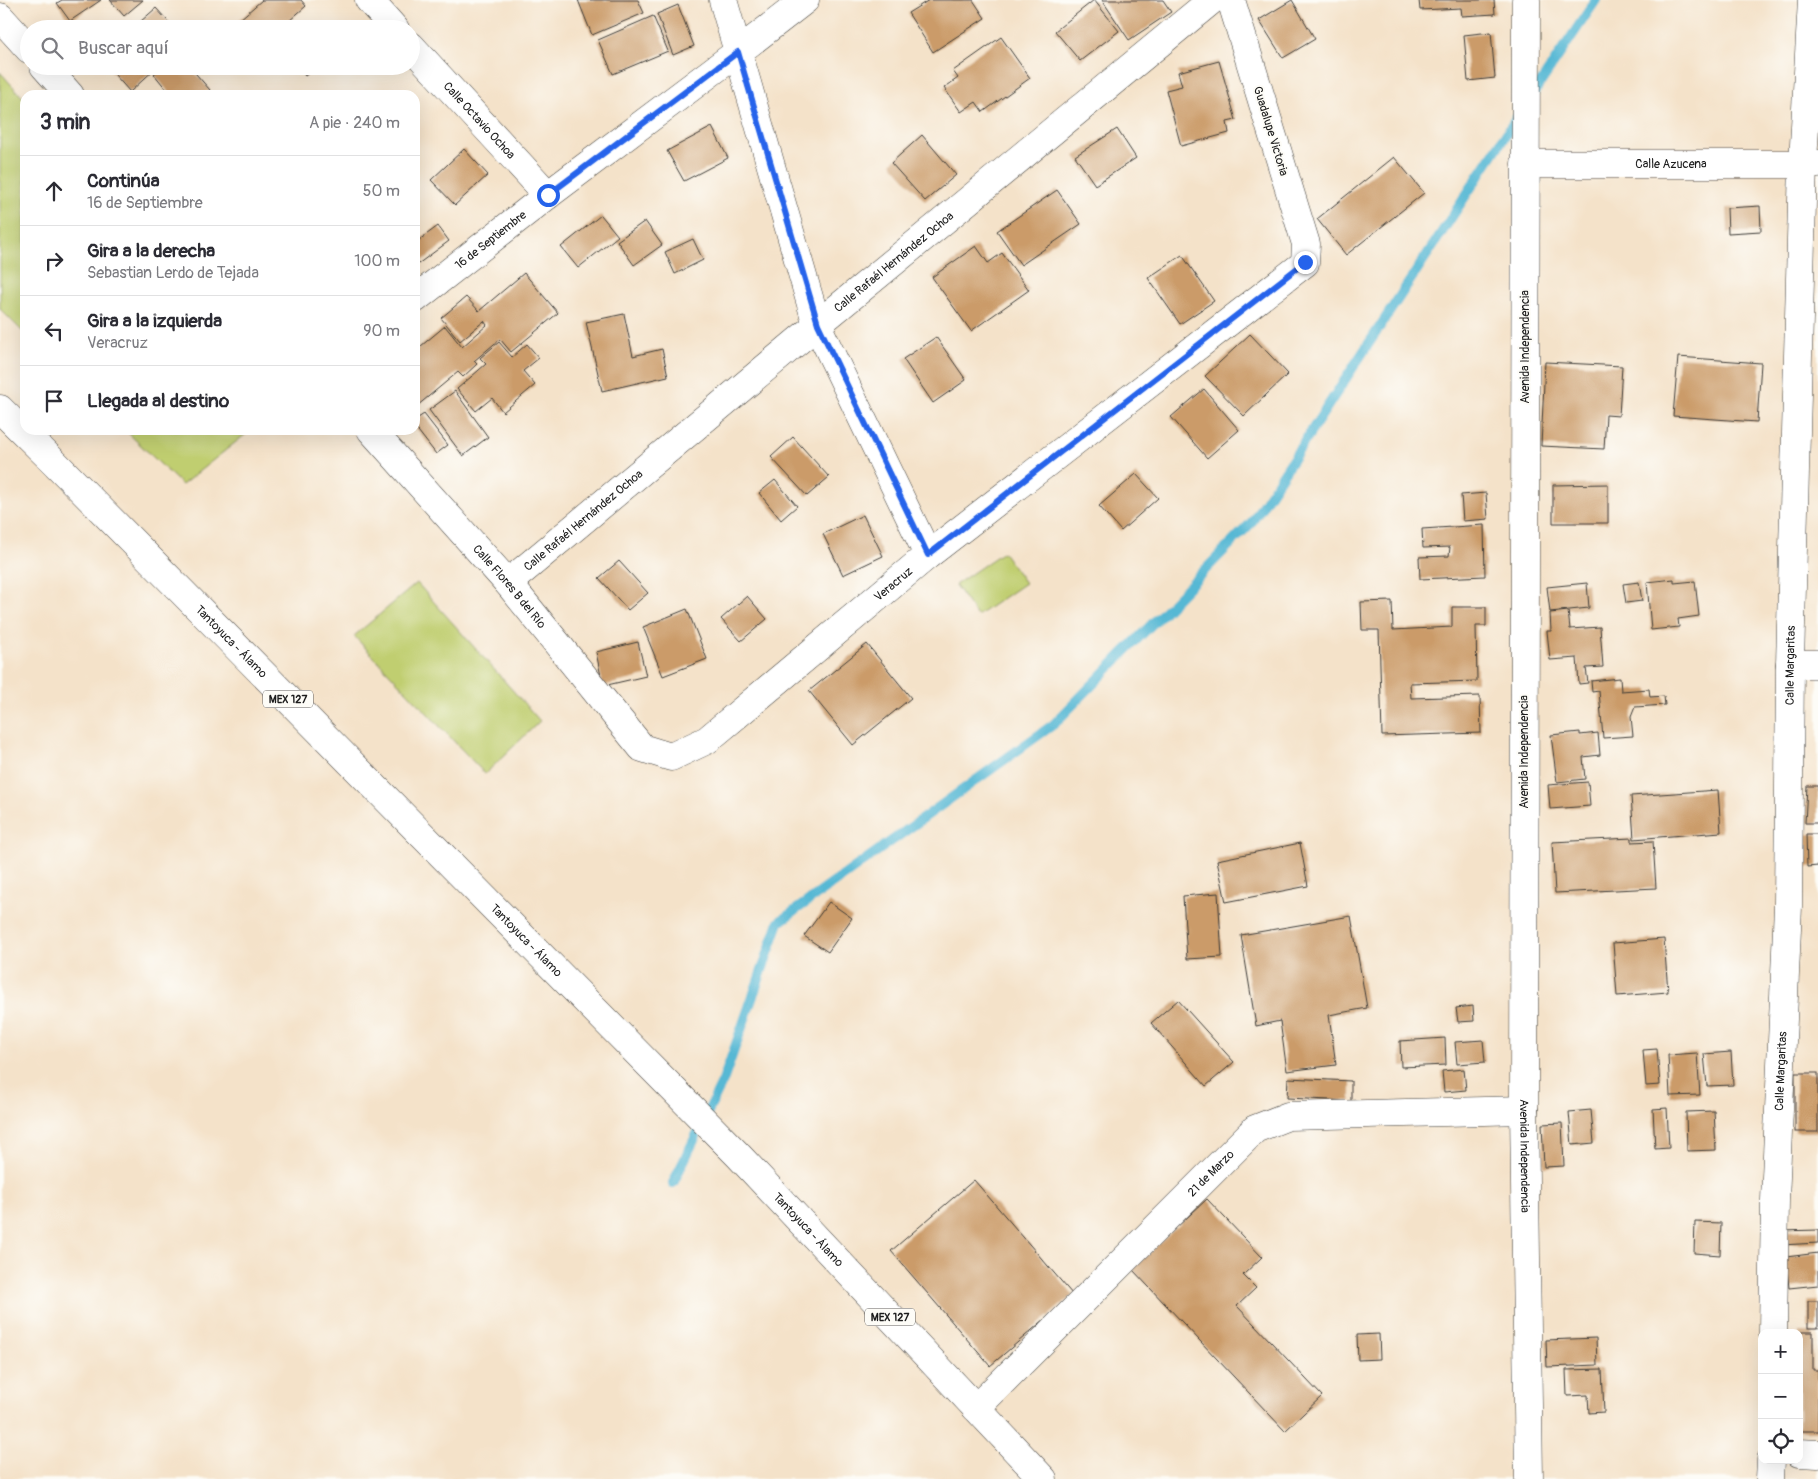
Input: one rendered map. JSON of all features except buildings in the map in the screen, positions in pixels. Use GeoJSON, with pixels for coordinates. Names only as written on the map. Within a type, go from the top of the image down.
{"type":"FeatureCollection","features":[{"type":"Feature","properties":{"kind":"street"},"geometry":{"type":"LineString","coordinates":[[369,0],[387,20]]}},
{"type":"Feature","properties":{"kind":"street"},"geometry":{"type":"LineString","coordinates":[[723,0],[818,324],[928,555]]}},
{"type":"Feature","properties":{"kind":"street","name":"16 de Septiembre"},"geometry":{"type":"LineString","coordinates":[[420,295],[548,195],[805,0]]}},
{"type":"Feature","properties":{"kind":"street","name":"Calle Rafaél Hernández Ochoa"},"geometry":{"type":"LineString","coordinates":[[508,583],[818,324],[1212,0]]}},
{"type":"Feature","properties":{"kind":"street","name":"Guadalupe Victoria"},"geometry":{"type":"LineString","coordinates":[[1231,0],[1306,244],[1305,262]]}},
{"type":"Feature","properties":{"kind":"street","name":"Calle Margaritas"},"geometry":{"type":"LineString","coordinates":[[1772,1329],[1774,1200],[1788,906],[1790,664],[1810,164],[1812,0]]}},
{"type":"Feature","properties":{"kind":"street","name":"Avenida Independencia"},"geometry":{"type":"LineString","coordinates":[[1526,12],[1524,1110],[1529,1479]]}},
{"type":"Feature","properties":{"kind":"street"},"geometry":{"type":"LineString","coordinates":[[0,17],[20,39]]}},
{"type":"Feature","properties":{"kind":"street","name":"Calle Octavio Ochoa"},"geometry":{"type":"LineString","coordinates":[[420,56],[548,195]]}},
{"type":"Feature","properties":{"kind":"street"},"geometry":{"type":"LineString","coordinates":[[52,75],[66,90]]}},
{"type":"Feature","properties":{"kind":"street","name":"Calle Azucena"},"geometry":{"type":"LineString","coordinates":[[1525,151],[1810,164]]}},
{"type":"Feature","properties":{"kind":"street","name":"Veracruz"},"geometry":{"type":"LineString","coordinates":[[642,748],[671,757],[707,740],[928,555],[1305,262]]}},
{"type":"Feature","properties":{"kind":"street","name":"Tantoyuca - Álamo"},"geometry":{"type":"LineString","coordinates":[[0,409],[20,429]]}},
{"type":"Feature","properties":{"kind":"street","name":"Tantoyuca - Álamo"},"geometry":{"type":"LineString","coordinates":[[26,435],[738,1155],[1043,1479]]}},
{"type":"Feature","properties":{"kind":"street","name":"Calle Flores B del Río"},"geometry":{"type":"LineString","coordinates":[[375,435],[508,583],[642,748]]}},
{"type":"Feature","properties":{"kind":"street"},"geometry":{"type":"LineString","coordinates":[[1790,664],[1818,664]]}},
{"type":"Feature","properties":{"kind":"street","name":"21 de Marzo"},"geometry":{"type":"LineString","coordinates":[[976,1408],[1255,1129],[1288,1116],[1524,1110]]}},
{"type":"Feature","properties":{"kind":"street"},"geometry":{"type":"LineString","coordinates":[[1803,1453],[1818,1454]]}},
{"type":"Feature","properties":{"kind":"street"},"geometry":{"type":"LineString","coordinates":[[1770,1479],[1771,1464]]}},
{"type":"Feature","properties":{"kind":"green space"},"geometry":{"type":"Polygon","coordinates":[[[0,72],[20,94],[20,329],[0,309],[0,72]]]}},
{"type":"Feature","properties":{"kind":"green space"},"geometry":{"type":"Polygon","coordinates":[[[130,435],[245,435],[182,485],[130,435]]]}},
{"type":"Feature","properties":{"kind":"green space"},"geometry":{"type":"Polygon","coordinates":[[[1003,552],[1025,583],[977,616],[955,585],[1003,552]]]}},
{"type":"Feature","properties":{"kind":"green space"},"geometry":{"type":"Polygon","coordinates":[[[417,583],[540,721],[485,774],[354,636],[417,583]]]}},
{"type":"Feature","properties":{"kind":"waterway"},"geometry":{"type":"LineString","coordinates":[[1533,94],[1596,0]]}},
{"type":"Feature","properties":{"kind":"waterway"},"geometry":{"type":"LineString","coordinates":[[673,1183],[723,1081],[779,922],[1054,724],[1251,523],[1518,116]]}},
{"type":"Feature","properties":{"kind":"route"},"geometry":{"type":"LineString","coordinates":[[548,195],[738,52],[818,324],[928,555],[1305,262]]}}]}
